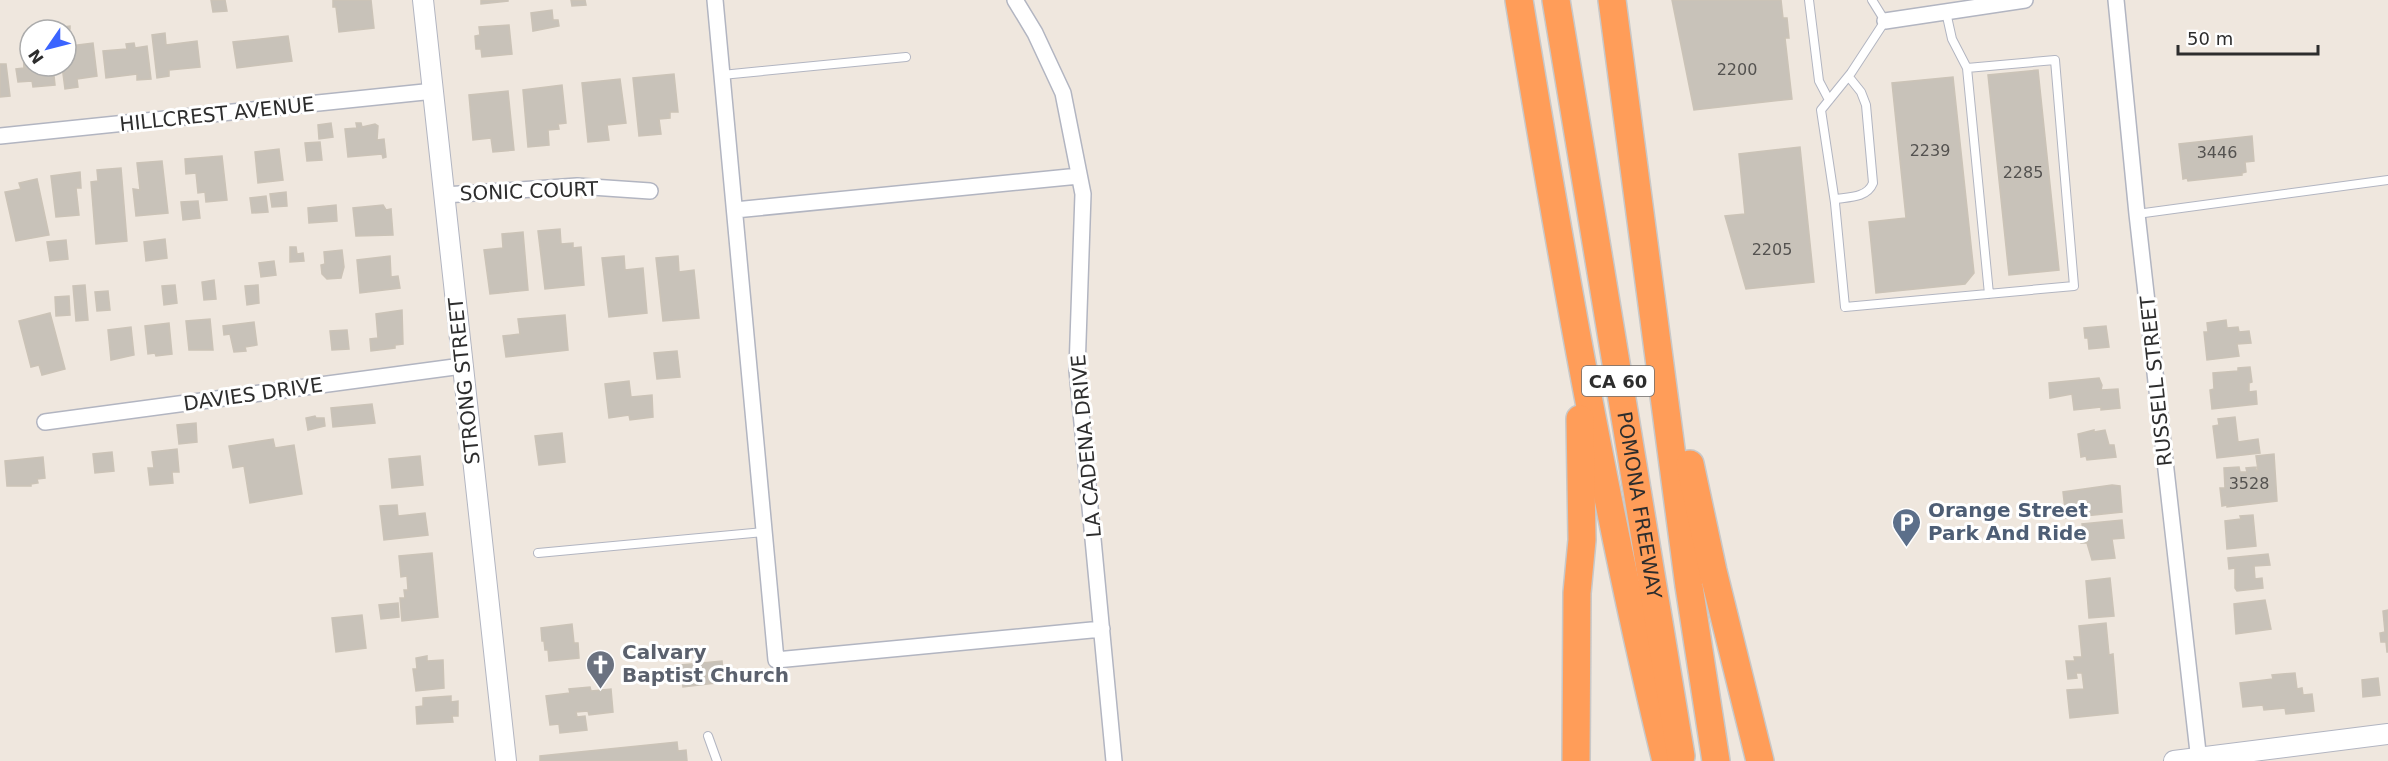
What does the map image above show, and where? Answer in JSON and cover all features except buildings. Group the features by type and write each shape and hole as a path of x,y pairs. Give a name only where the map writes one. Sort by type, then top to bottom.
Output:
{"highway":[{"path":"1519,0 1562,262 1633,628 1666,761"},
{"name":"POMONA FREEWAY","path":"1556,0 1682,761"},
{"name":"POMONA FREEWAY","path":"1612,0 1689,586 1716,761"},
{"path":"1627,0 1632,139"},
{"path":"1562,262 1580,409 1582,540 1577,593 1576,761"},
{"path":"1650,281 1713,571 1760,761"}],"street":[{"name":"STRONG STREET","path":"423,0 506,761"},
{"path":"715,0 776,660 1102,628"},
{"name":"LA CADENA DRIVE","path":"1014,0 1035,33 1063,93 1083,194 1077,370 1114,761"},
{"path":"1885,21 1955,7 2025,0"},
{"name":"RUSSELL STREET","path":"2116,0 2137,214 2198,760"},
{"name":"HILLCREST AVENUE","path":"0,136 434,91"},
{"path":"735,210 1079,176"},
{"name":"SONIC COURT","path":"445,195 577,186 650,191"},
{"name":"DAVIES DRIVE","path":"45,422 462,366"},
{"path":"2174,761 2198,760 2388,735"}],"lane":[{"path":"1809,0 1819,81 1829,100"},
{"path":"1872,0 1885,21 1848,77 1821,110 1834,199 1845,307 2074,286 2055,60 1967,68"},
{"path":"1955,7 1952,39 1967,68 1989,294"},
{"path":"722,75 906,57"},
{"path":"1834,199 1863,195 1870,190 1873,183 1866,105 1861,92 1848,77"},
{"path":"2137,214 2388,180"},
{"path":"538,554 764,532"},
{"path":"708,736 717,761"}],"place":[{"name":"Orange Street Park And Ride","path":"1907,548"},
{"name":"Calvary Baptist Church","path":"601,690"}]}
